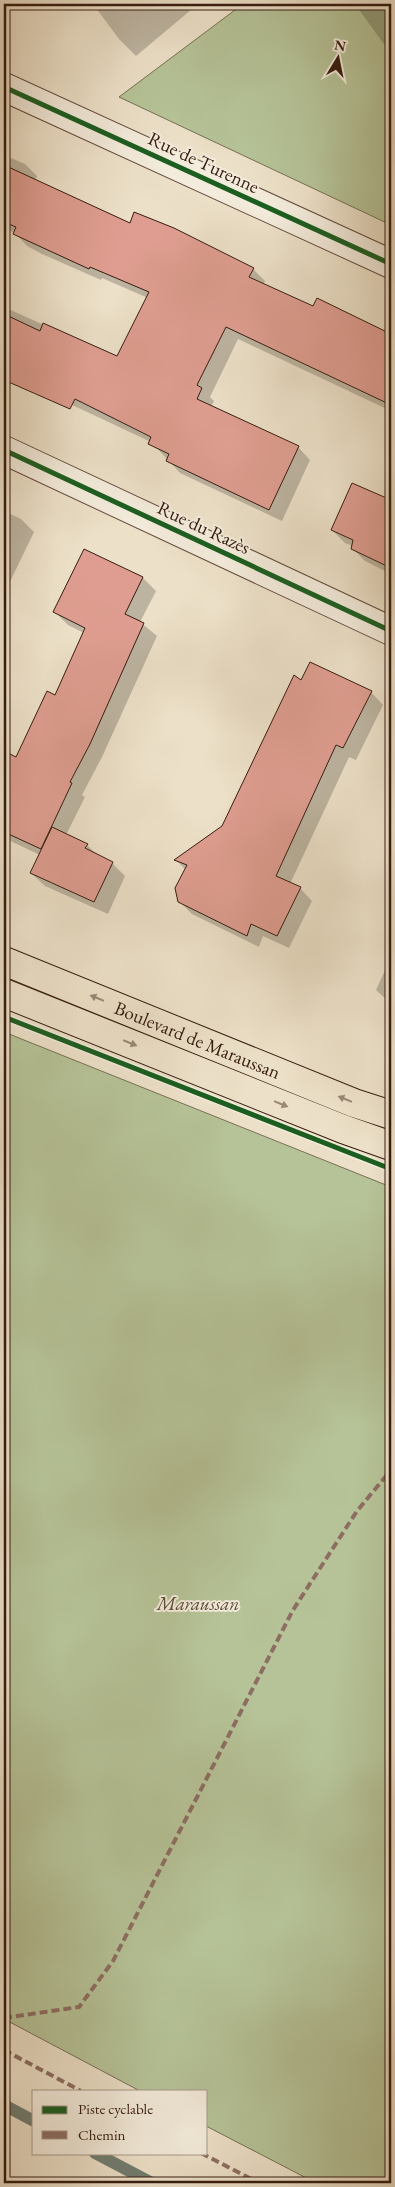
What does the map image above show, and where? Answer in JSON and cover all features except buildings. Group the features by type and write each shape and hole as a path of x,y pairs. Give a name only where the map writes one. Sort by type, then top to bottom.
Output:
{"main road":[{"name":"Boulevard de Maraussan","path":"4,961 354,1103 391,1115"},
{"name":"Boulevard de Maraussan","path":"4,993 343,1129 391,1146"}],"street":[{"name":"Rue de Turenne","path":"4,87 391,264"},
{"name":"Rue du Razès","path":"4,450 391,631"}],"green space":[{"path":"243,4 391,4 391,225 119,97"},
{"name":"Maraussan","path":"4,1032 391,1187 391,2183 316,2183 208,2127 208,2090 138,2090 4,2019"}],"waterway":[{"path":"4,2105 32,2120"},
{"path":"97,2154 152,2183"}],"marked path":[{"path":"4,2018 79,2007 113,1961 293,1610 357,1511 391,1470"},
{"path":"4,2050 79,2090"},
{"path":"203,2154 259,2183"}],"cycle path":[{"path":"4,87 391,264"},
{"path":"4,450 391,631"},
{"path":"4,1017 391,1169"}]}
